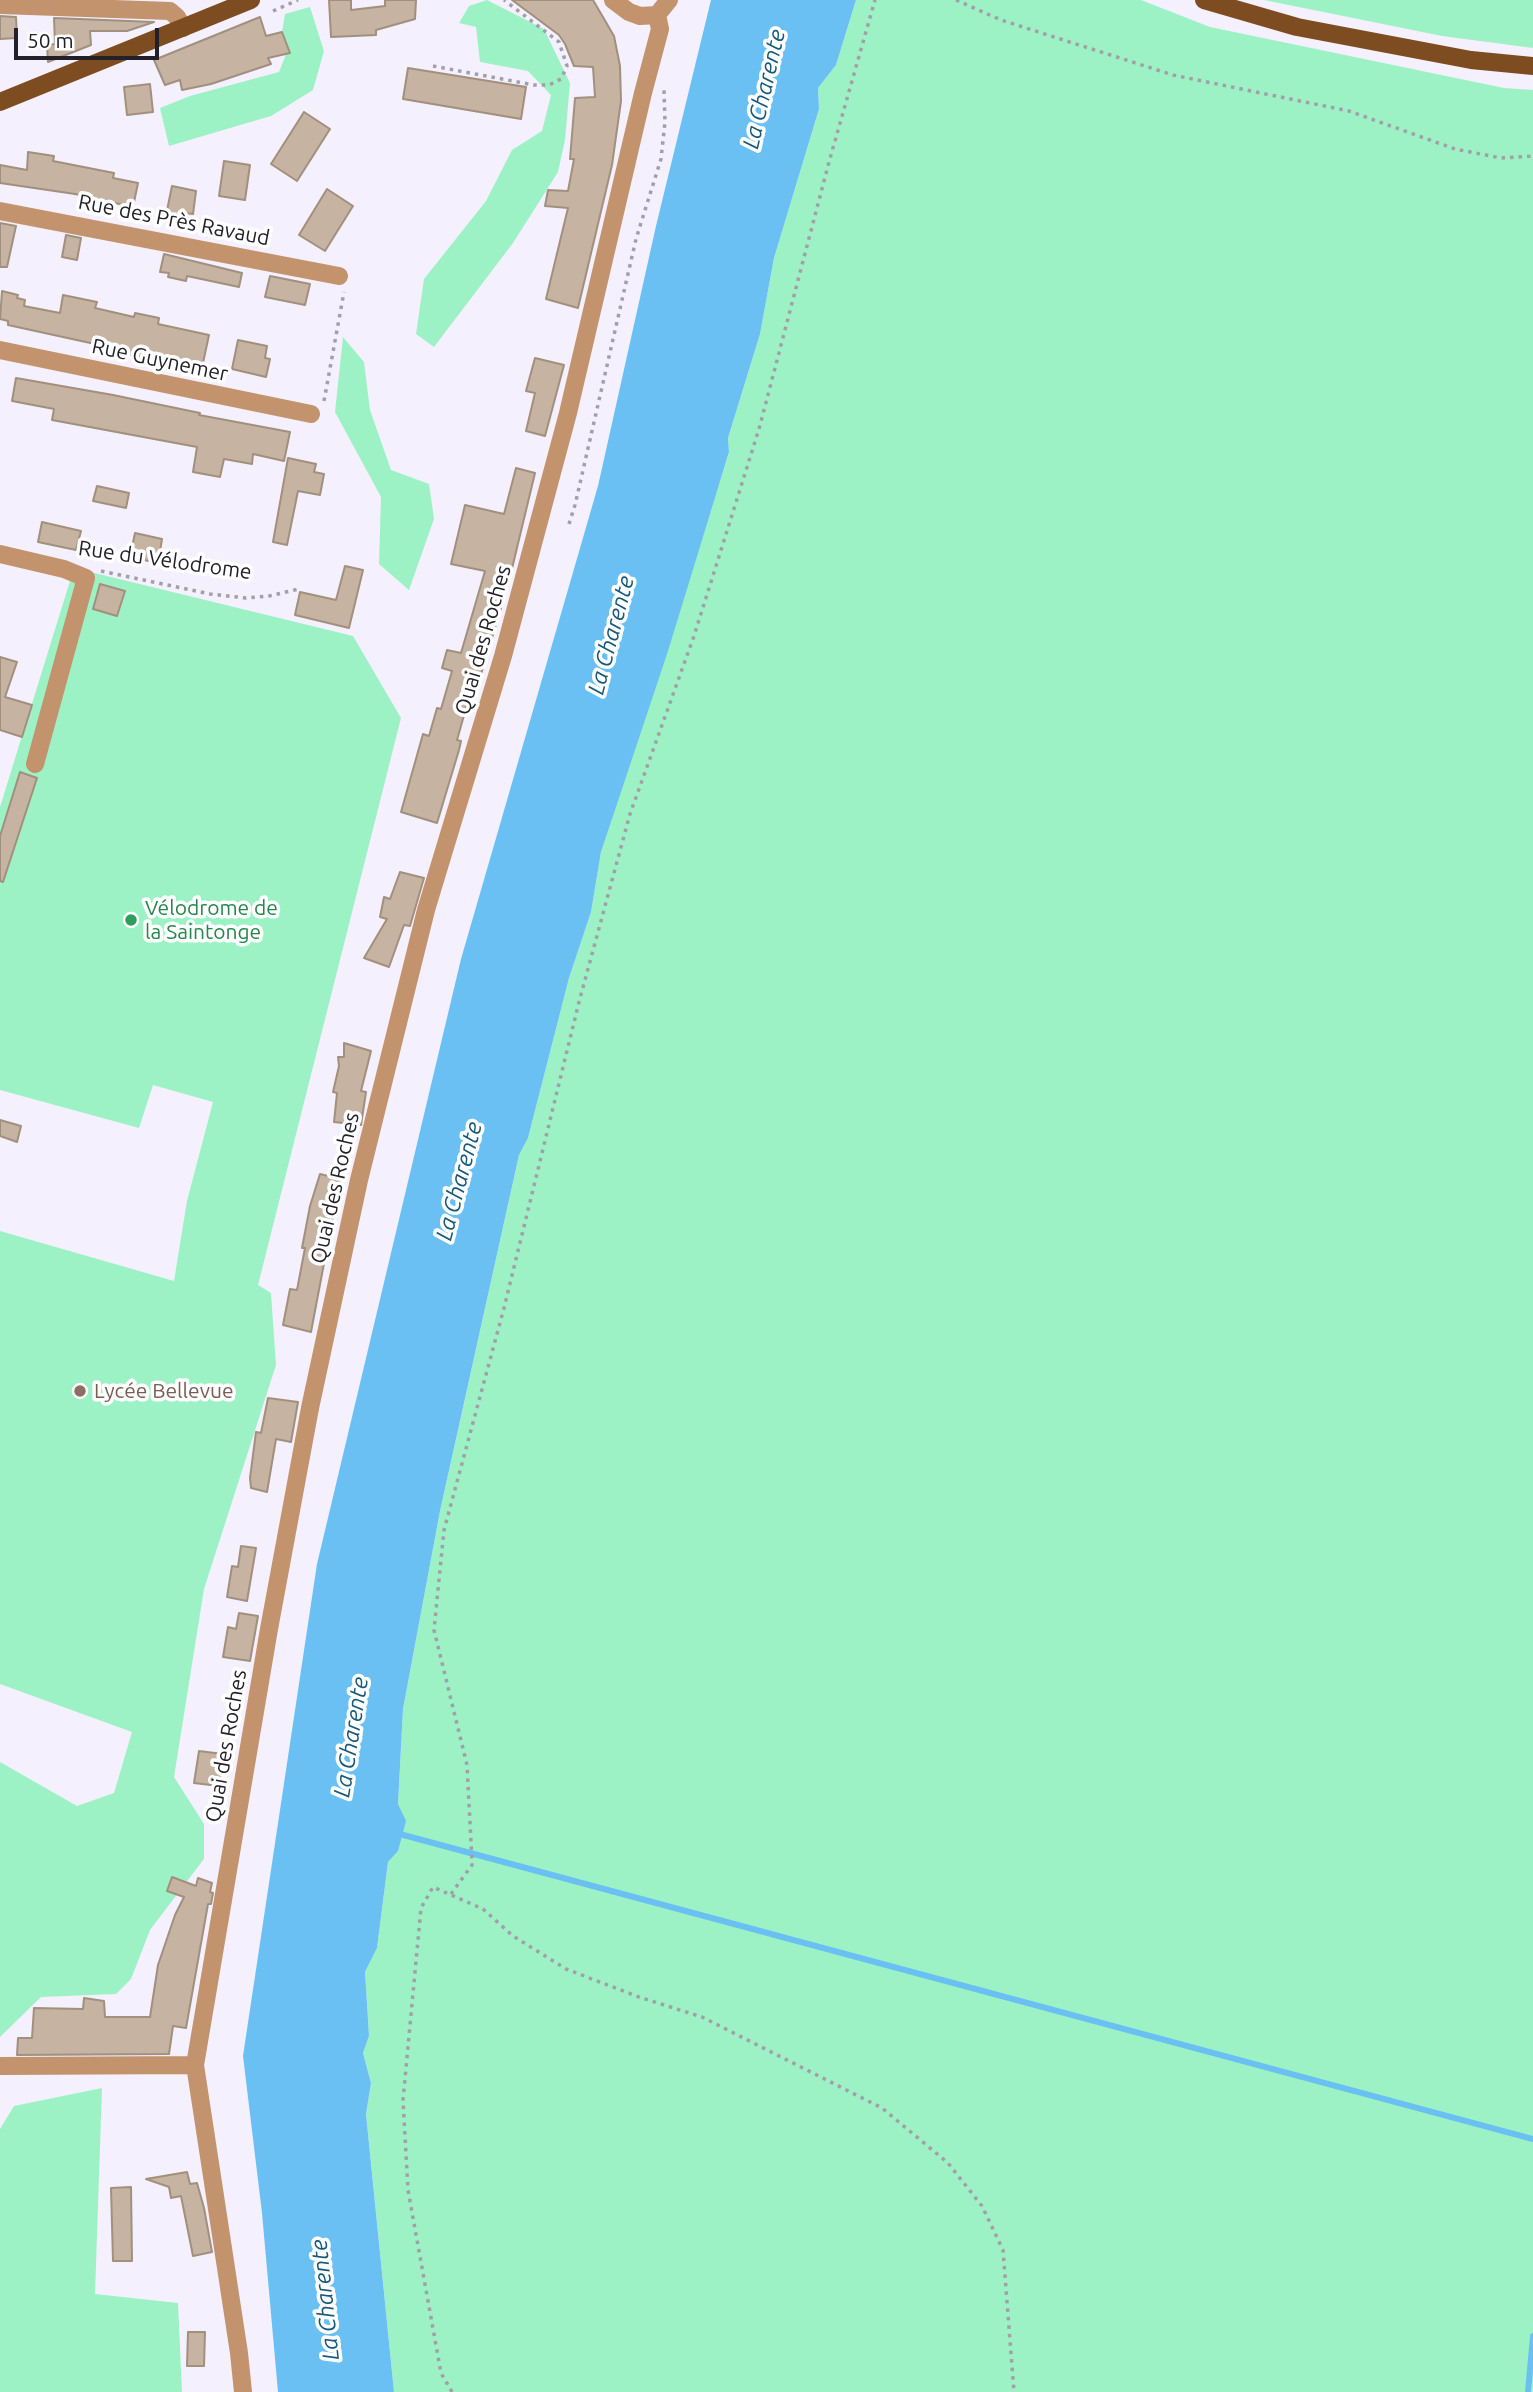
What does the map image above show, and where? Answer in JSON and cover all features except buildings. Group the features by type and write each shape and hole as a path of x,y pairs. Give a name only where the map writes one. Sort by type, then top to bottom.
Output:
{"main road":[{"path":"0,102 250,0"},
{"path":"1204,0 1297,27 1471,60 1533,66"}],"street":[{"path":"612,0 640,16 657,15 669,0"},
{"path":"0,5 170,11 175,13 183,28"},
{"name":"Quai des Roches","path":"243,2392 195,2065 298,1473 359,1180 426,910 503,656 568,414 660,29 657,15"},
{"name":"Rue des Près Ravaud","path":"0,211 339,276"},
{"name":"Rue Guynemer","path":"0,350 311,414"},
{"name":"Rue du Vélodrome","path":"0,554 64,569 86,578 35,764"},
{"path":"0,2066 195,2065"}],"path":[{"path":"272,11 298,0"},
{"path":"433,66 534,85 549,85 561,79 567,66 559,42 504,0"},
{"path":"451,1894 472,1865 472,1845 467,1765 434,1630 444,1530 504,1308 579,1002 627,827 694,636 759,429 829,162 875,0"},
{"path":"956,0 1000,20 1173,75 1349,111 1455,149 1500,158 1533,156"},
{"path":"569,524 636,239 662,159 664,85"},
{"path":"311,414 323,406 345,284 339,276"},
{"name":"Rue du Vélodrome","path":"64,569 78,567 210,594 246,598 299,589"},
{"path":"452,2392 441,2372 408,2190 403,2100 421,1908 433,1887 483,1909 513,1936 566,1969 639,1997 702,2017 882,2108 948,2163 982,2206 1003,2250 1014,2392"}],"green space":[{"path":"487,0 544,29 570,83 565,140 558,172 513,243 434,347 416,334 424,279 486,201 512,150 542,131 551,95 528,71 480,62 476,27 459,23 469,6"},
{"path":"856,0 1141,0 1210,27 1504,88 1533,90 1533,2392 394,2392 366,2113 371,2083 363,2053 369,2036 365,1972 377,1948 388,1862 398,1851 403,1709 440,1511 519,1155 528,1138 569,978 591,912 601,852 729,453 728,438 760,334 774,258 819,109 818,88 836,65"},
{"path":"1264,0 1533,0 1533,48 1442,36"},
{"path":"310,7 324,51 313,90 271,116 169,146 160,108 190,96 279,72 288,49 282,32 285,14"},
{"path":"343,337 364,362 370,410 391,470 429,484 434,519 409,590 379,564 381,497 335,412"},
{"path":"74,568 353,636 401,718 258,1285 271,1293 276,1365 204,1589 174,1777 204,1824 204,1859 150,1930 131,1979 116,1994 41,1997 0,2037 0,1762 77,1806 114,1793 132,1732 0,1684 0,1231 174,1281 187,1201 213,1102 153,1085 139,1128 0,1090 0,807"},
{"path":"102,2088 95,2294 178,2303 182,2392 0,2392 0,2129 14,2106"}],"water":[{"name":"La Charente","path":"711,0 856,0 836,65 818,88 819,109 774,258 760,334 728,438 729,452 668,651 601,852 591,912 569,978 528,1138 519,1155 440,1511 403,1709 398,1804 406,1821 398,1851 388,1862 377,1948 365,1972 369,2036 363,2053 371,2083 366,2114 394,2392 278,2392 262,2213 243,2056 317,1564 461,959 598,486 656,226"}],"waterway":[{"path":"396,1833 1533,2139"},
{"path":"1528,2392 1533,2336"}],"place":[{"name":"Vélodrome de la Saintonge","path":"131,920"},
{"name":"Lycée Bellevue","path":"80,1391"}]}
